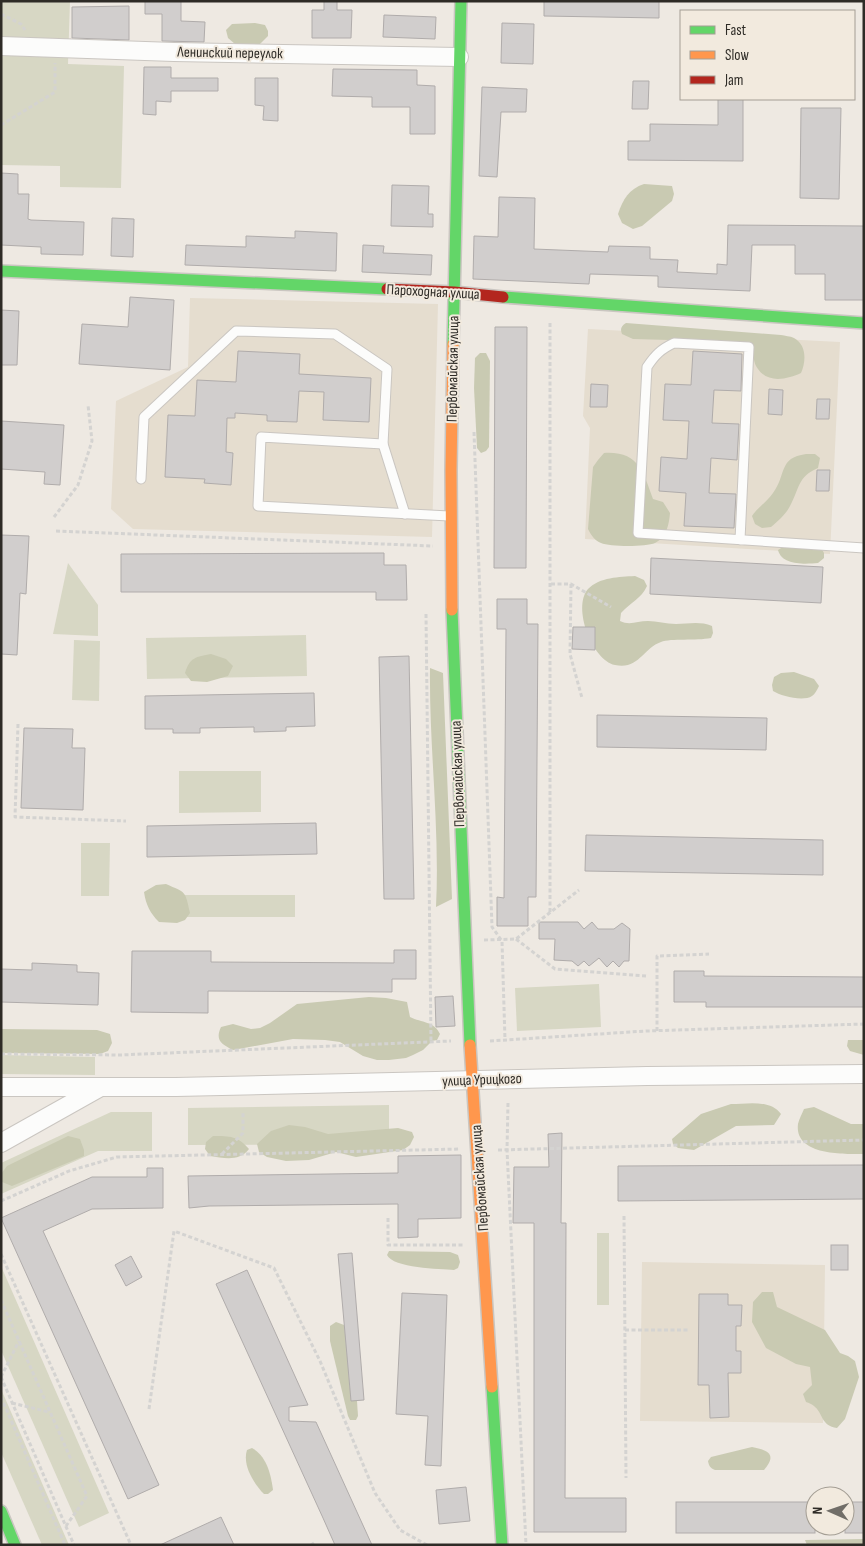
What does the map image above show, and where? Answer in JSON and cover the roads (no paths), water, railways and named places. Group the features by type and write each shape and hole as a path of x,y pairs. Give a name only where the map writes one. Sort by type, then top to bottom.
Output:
{"street":[{"name":"Первомайская улица","path":"461,1 454,292 451,516 452,613 464,940 502,1545"},
{"name":"Ленинский переулок","path":"1,46 174,52 459,56"},
{"name":"Пароходная улица","path":"1,271 454,292 550,301 864,323"},
{"name":"улица Урицкого","path":"1,1087 100,1088 647,1076 864,1074"},
{"name":"улица Урицкого","path":"1,1143 100,1088"},
{"path":"1,1511 16,1545"}],"lane":[{"path":"141,479 144,417 236,331 335,334 387,369 383,444 405,514"},
{"path":"740,540 749,347 674,343 654,355 647,367 638,533 740,540 864,548"},
{"path":"383,444 261,437 258,506 451,516"}]}
